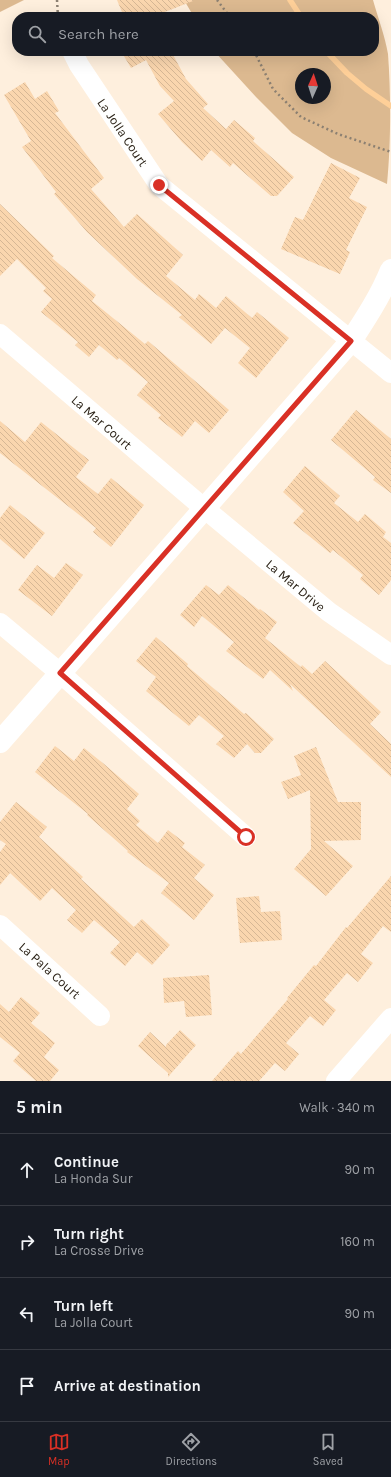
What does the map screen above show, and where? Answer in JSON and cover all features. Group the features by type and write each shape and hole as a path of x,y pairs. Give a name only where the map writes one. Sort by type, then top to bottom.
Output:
{"street":[{"name":"La Jolla Court","path":"74,56 159,185 391,373"},
{"path":"0,742 351,341 386,283 391,270"},
{"name":"La Mar Court","path":"0,334 205,509"},
{"name":"La Mar Drive","path":"205,509 329,612 391,655"},
{"path":"0,623 60,673 246,837"},
{"name":"La Pala Court","path":"0,925 100,1016"},
{"path":"336,1081 391,1018"}],"path":[{"path":"57,0 58,12"},
{"path":"217,0 226,12"},
{"path":"256,56 273,89 301,117 338,134 391,152"}],"shaded area":[{"path":"0,0 24,0 0,12"},
{"path":"184,0 373,0 377,12 191,12"},
{"path":"379,20 388,54 390,86 387,184 331,158 292,133 256,97 219,56 379,56"}],"building":[{"path":"117,0 193,0 165,12 122,12"},
{"path":"124,56 174,56 186,79 208,104 203,108 226,129 234,120 255,138 253,141 294,177 277,196 271,196 233,163 230,167 211,150 202,161 182,142 158,114 174,101 160,86 146,60 131,68"},
{"path":"25,82 35,99 47,91 59,111 55,113 104,178 91,189 124,227 137,214 183,255 166,276 195,300 199,294 216,308 226,296 252,318 257,312 289,338 256,378 238,363 250,348 225,328 211,344 179,317 182,315 137,279 87,232 54,194 56,192 22,147 31,141 4,95"},
{"path":"331,163 360,178 349,198 367,207 346,250 350,252 340,274 281,249 295,217 303,220"},
{"path":"0,204 54,256 52,258 96,295 92,301 145,344 148,341 229,410 209,433 195,421 182,437 158,418 161,415 137,395 148,382 119,358 117,360 99,345 89,357 75,345 78,342 41,312 52,299 43,291 46,288 17,259 0,276"},
{"path":"356,410 391,439 391,493 373,480 375,477 331,440"},
{"path":"0,421 25,442 41,422 89,460 76,477 98,494 111,478 144,505 111,547 93,532 96,528 0,453"},
{"path":"305,466 340,496 334,503 358,522 365,514 386,532 383,537 391,543 391,580 379,595 360,579 363,575 333,550 330,553 293,523 304,511 283,492"},
{"path":"10,505 45,533 24,559 0,539 0,518"},
{"path":"66,563 83,575 52,616 18,590 37,565 54,578"},
{"path":"206,585 219,595 228,585 259,610 260,609 277,622 265,638 312,674 325,661 381,712 370,724 391,744 391,777 290,684 293,691 270,670 263,679 226,651 234,642 202,616 194,627 180,615"},
{"path":"156,637 188,664 187,666 244,714 246,713 274,739 261,753 255,753 247,744 234,758 216,744 224,736 199,715 189,726 146,691 156,677 136,661"},
{"path":"55,746 74,761 84,748 139,794 127,809 140,821 136,825 158,843 168,830 185,843 182,847 205,865 194,878 214,895 194,920 161,893 169,883 127,852 128,851 87,815 88,814 35,772"},
{"path":"316,747 338,802 361,802 361,840 324,841 353,866 326,896 294,869 311,849 310,790 288,799 281,782 301,775 294,756"},
{"path":"16,802 47,827 39,837 83,877 81,879 134,927 142,919 170,945 152,965 137,952 125,966 110,953 120,942 94,920 82,933 67,920 76,910 52,888 40,901 10,873 0,885 0,852 6,844 0,840 0,822"},
{"path":"391,876 391,932 383,926 361,954 373,963 358,982 347,973 324,1000 336,1010 323,1026 310,1016 286,1043 299,1054 285,1071 275,1063 259,1081 212,1081 238,1051 241,1054 288,999 287,998 314,965 316,966 346,927 347,928"},
{"path":"259,896 261,912 280,911 282,940 240,943 236,898"},
{"path":"209,975 212,1015 186,1017 184,1001 164,1003 163,978"},
{"path":"21,997 40,1013 31,1023 55,1043 44,1057 59,1070 50,1081 36,1081 13,1061 20,1053 0,1037 0,1004 9,1012"},
{"path":"180,1030 196,1045 168,1077 168,1073 138,1046 150,1032 166,1047 166,1045"}],"waterway":[{"path":"290,0 298,12"},
{"path":"331,56 347,73 366,89 391,106"}],"route":[{"path":"159,185 351,341 60,673 246,837"}]}
